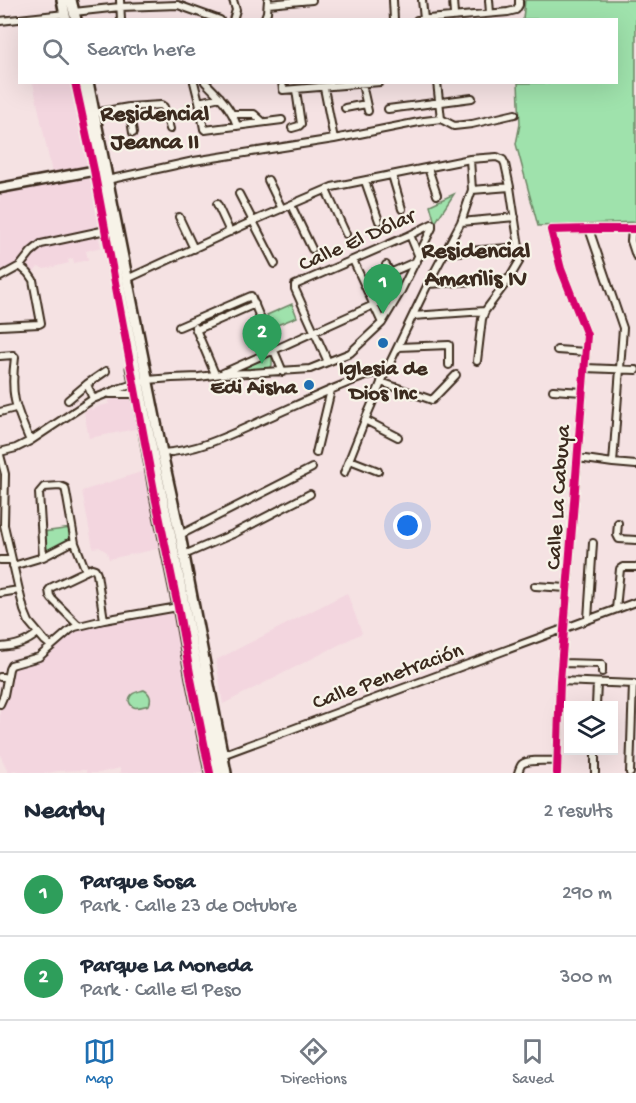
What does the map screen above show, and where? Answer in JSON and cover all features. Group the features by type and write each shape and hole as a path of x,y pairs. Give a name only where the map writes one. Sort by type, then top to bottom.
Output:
{"main road":[{"path":"62,0 67,16"},
{"path":"67,16 71,0"},
{"path":"78,84 99,169 217,773"},
{"path":"88,84 94,113 99,169 107,180 127,279 141,382"},
{"path":"143,394 162,453 180,535 226,773"}],"street":[{"path":"58,0 67,16"},
{"path":"233,0 236,10 234,18"},
{"path":"264,18 268,2 312,0"},
{"path":"393,0 394,18"},
{"path":"422,0 424,18"},
{"path":"453,0 454,15"},
{"path":"489,0 490,13"},
{"path":"432,18 454,15 470,17 508,12 516,10 519,0"},
{"path":"40,18 67,16 120,4 158,3 178,5 214,18"},
{"path":"508,12 508,18"},
{"path":"0,21 18,20"},
{"path":"194,84 206,130 282,120"},
{"path":"207,84 233,114 237,126"},
{"path":"282,84 283,90 362,84 368,111"},
{"path":"437,84 441,119"},
{"path":"324,88 334,139"},
{"path":"292,128 301,124 296,90"},
{"path":"199,102 220,97"},
{"path":"388,109 472,98"},
{"path":"345,108 366,104"},
{"path":"94,113 129,107 163,105 170,129"},
{"path":"129,107 133,133"},
{"path":"233,114 250,113 263,122"},
{"path":"107,180 194,161 334,139 424,121 441,119 454,126 515,114"},
{"path":"127,279 326,190 470,159 501,158 505,164 510,187 519,262 482,319 477,361"},
{"path":"344,473 387,369 461,222 472,190 470,159"},
{"path":"428,168 437,195"},
{"path":"0,188 99,169 106,230 141,382 154,490 210,773"},
{"path":"392,175 402,209"},
{"path":"268,180 282,210"},
{"path":"365,180 379,221"},
{"path":"472,190 510,187"},
{"path":"326,190 346,234"},
{"path":"239,194 274,264"},
{"path":"217,204 230,232"},
{"path":"291,205 312,249"},
{"path":"179,217 194,249"},
{"path":"461,222 515,217"},
{"name":"Calle El Dólar","path":"314,331 295,285 432,224 418,259"},
{"path":"613,463 623,327 589,229 634,229 632,241 636,256"},
{"name":"Calle La Cabuya","path":"557,773 561,663 587,335 561,269 551,230 589,229"},
{"path":"0,277 20,266 41,244 106,230"},
{"path":"51,646 29,621 24,610 2,526 5,474 0,454 30,441 93,399 141,382 184,376 199,377 310,369 355,350 382,323 418,259 410,235"},
{"path":"444,253 519,247"},
{"path":"390,273 418,259"},
{"path":"353,260 382,323"},
{"path":"386,265 400,293"},
{"path":"0,326 41,323 33,280 20,266"},
{"path":"428,284 509,279"},
{"path":"218,374 276,353 314,331 400,293"},
{"path":"179,327 251,296 283,372"},
{"path":"196,330 255,304"},
{"path":"413,316 485,312"},
{"path":"192,321 218,374"},
{"path":"314,331 328,362"},
{"path":"398,347 449,345 449,365"},
{"path":"557,350 586,352"},
{"path":"273,372 276,353"},
{"path":"0,356 15,357 12,391 15,408 30,441"},
{"path":"585,368 636,370"},
{"path":"162,453 208,444 331,390 387,369"},
{"path":"68,400 106,371"},
{"path":"381,382 432,400 456,375"},
{"path":"87,384 93,399"},
{"path":"316,453 331,390"},
{"path":"554,390 582,392"},
{"path":"106,394 143,394"},
{"path":"0,412 15,408"},
{"path":"364,420 398,437"},
{"path":"578,458 636,465"},
{"path":"350,460 378,471"},
{"path":"180,535 312,468"},
{"path":"43,556 40,491 44,488 60,486 66,492 75,543 86,571"},
{"path":"184,555 232,534 310,494"},
{"path":"618,523 619,539 636,540"},
{"path":"0,561 12,563 43,556 70,543 75,543"},
{"path":"588,619 593,543"},
{"path":"616,609 620,569 636,567"},
{"path":"79,626 52,599 49,590 92,568 97,574 104,620"},
{"path":"535,586 567,588"},
{"path":"0,593 19,590"},
{"name":"Calle Penetración","path":"222,755 636,602"},
{"path":"0,704 11,665 39,657 70,630 104,620 178,608"},
{"path":"0,645 22,644 38,633"},
{"path":"561,663 601,663 602,672"},
{"path":"560,681 634,684 630,773"},
{"path":"596,701 597,683"},
{"path":"595,755 595,773"},
{"path":"518,773 524,762 557,761"}],"shaded area":[{"path":"33,84 79,84 92,163 90,166 52,173"},
{"path":"95,177 105,226 48,240 20,263 0,275 0,193"},
{"path":"98,235 101,247 86,251 88,260 74,263 73,258 68,260 69,263 45,269 38,267 33,273 27,266 31,256 41,249"},
{"path":"133,396 137,398 141,428 89,438 84,412 109,404 108,400"},
{"path":"147,470 162,548 109,559 107,552 99,547 93,548 82,491"},
{"path":"347,593 362,633 223,704 216,660"},
{"path":"175,610 184,666 208,773 120,773 120,768 99,773 86,773 86,770 25,773 15,770 9,773 0,755 0,708 13,668 34,662 70,632"}],"green space":[{"path":"525,0 636,0 636,222 538,226 516,144 520,124 518,84 618,84 618,18 523,18"},
{"path":"454,194 435,223 430,205"},
{"path":"292,304 297,317 272,327 267,315"},
{"path":"270,355 272,365 270,369 232,372"},
{"path":"71,528 73,538 45,553 43,532"},
{"path":"144,690 150,696 149,705 137,708 132,706 129,701 131,696"}],"cycle path":[{"path":"75,84 210,773"},
{"path":"557,773 560,681 587,335 561,269 551,230 636,229"}],"place":[{"name":"Parque Sosa","path":"383,314"},
{"name":"Iglesia de Dios Inc","path":"383,343"},
{"name":"Parque La Moneda","path":"262,364"},
{"name":"Edi Aisha","path":"309,385"}],"district":[{"name":"Residencial Jeanca II","path":"155,126"},
{"name":"Residencial Amarilis IV","path":"476,263"}]}
